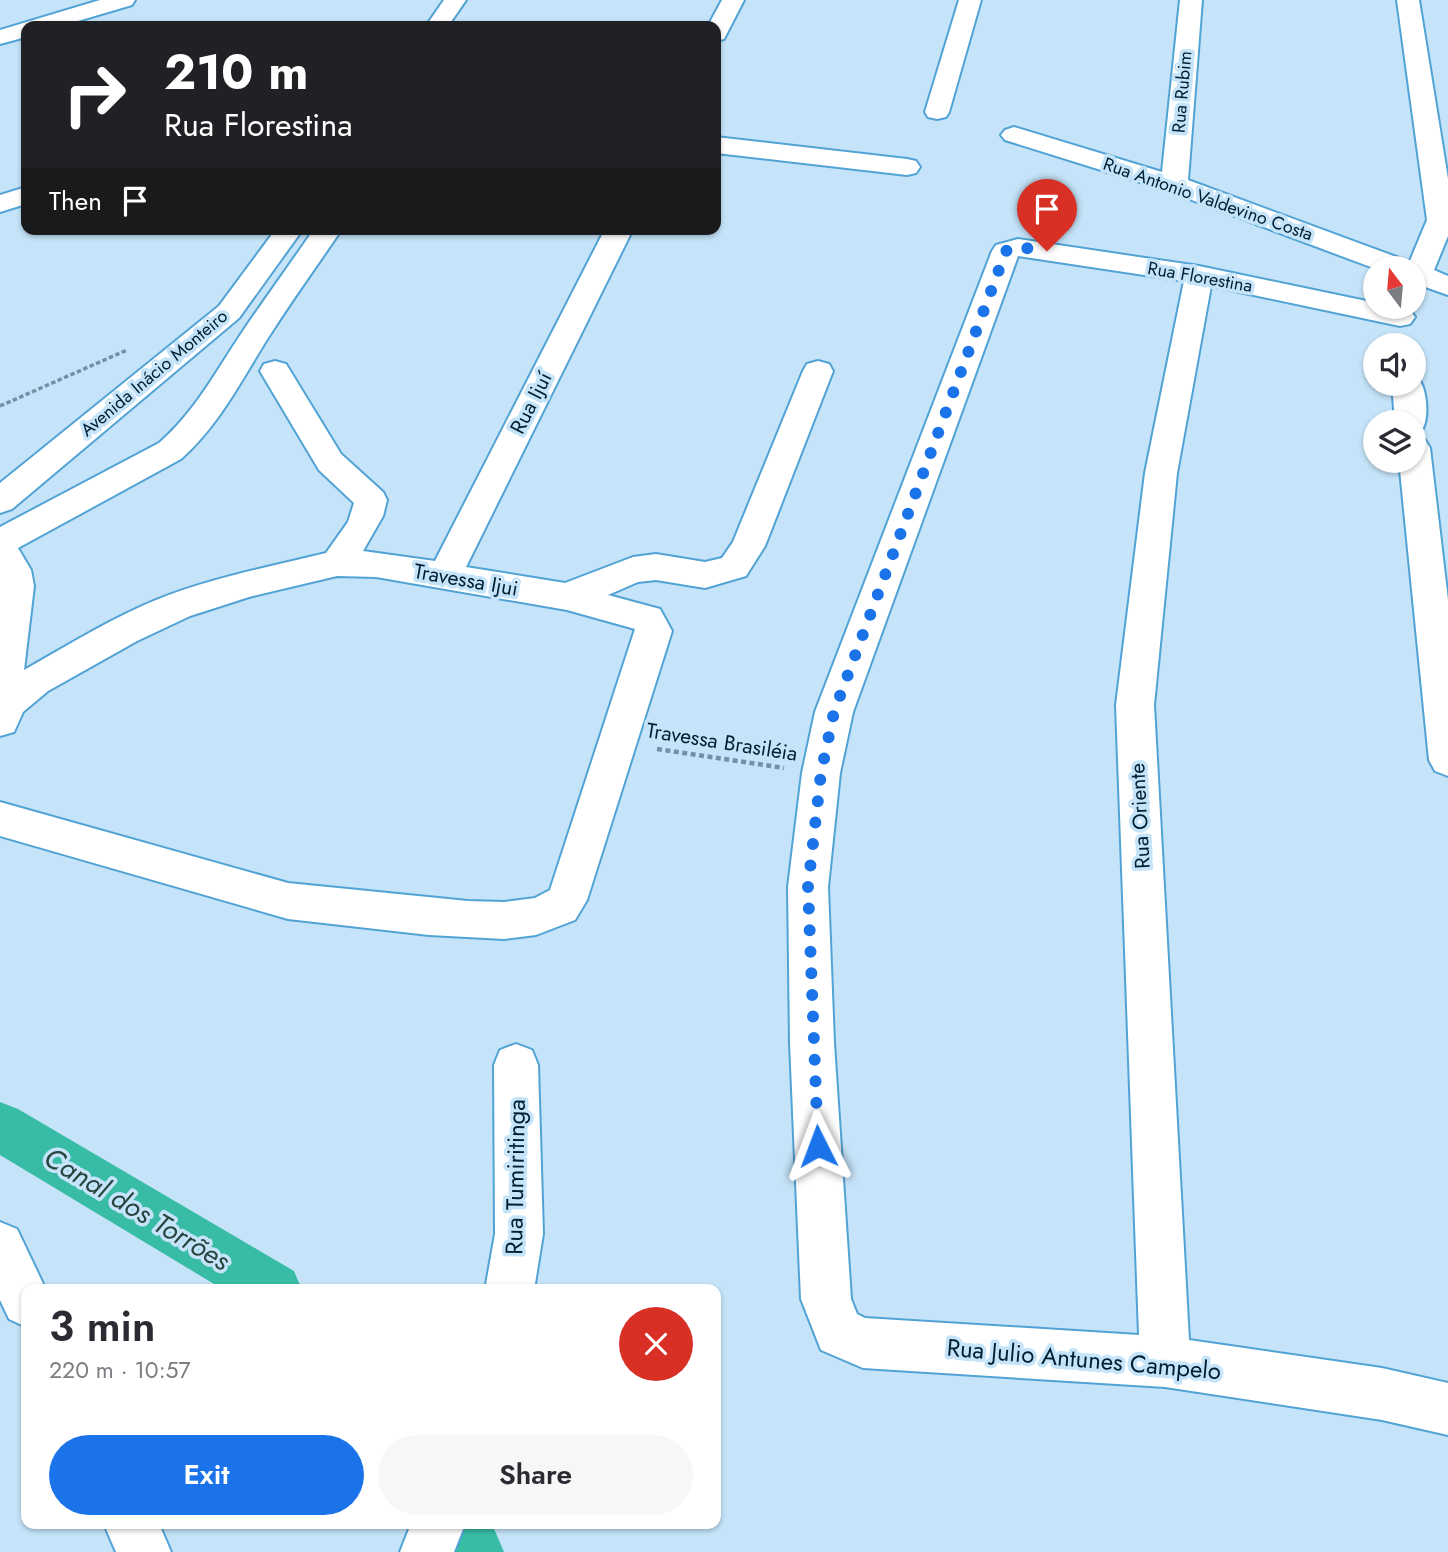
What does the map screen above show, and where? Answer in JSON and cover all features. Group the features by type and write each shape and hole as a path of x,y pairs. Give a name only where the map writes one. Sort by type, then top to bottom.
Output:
{"street":[{"path":"440,21 455,0"},
{"path":"721,24 733,0"},
{"path":"937,112 970,0"},
{"name":"Rua Rubim","path":"1174,184 1191,0"},
{"path":"1408,0 1445,221 1424,256"},
{"path":"53,21 116,1"},
{"path":"0,37 21,31"},
{"name":"Rua Antonio Valdevino Costa","path":"1014,135 1174,184 1363,256"},
{"path":"721,146 907,167"},
{"path":"0,204 21,197"},
{"name":"Avenida Inácio Monteiro","path":"0,501 229,312 286,235"},
{"name":"Avenida Inácio Monteiro","path":"0,542 170,451 187,438 324,235"},
{"name":"Rua Ijuí","path":"444,577 616,235"},
{"name":"Rua Florestina","path":"1003,257 1006,251 1018,247 1199,275 1402,323"},
{"name":"Rua Julio Antunes Campelo","path":"1003,257 834,712 821,773 808,887 812,1044 826,1299 839,1332 863,1343 1165,1362 1382,1394 1448,1409"},
{"name":"Rua Oriente","path":"1165,1362 1135,705 1161,473 1199,275"},
{"name":"Rua Antonio Valdevino Costa","path":"1426,279 1448,286"},
{"path":"275,371 330,462 371,500 360,527 337,563"},
{"path":"567,597 632,570 656,567 705,575 734,567 748,546 818,371"},
{"path":"1417,473 1448,760"},
{"name":"Travessa Ijui","path":"0,548 14,570 17,586 4,680 4,713"},
{"name":"Travessa Ijui","path":"4,713 46,674 124,631 178,606 249,584 337,563 376,564 567,597 644,618 652,624 654,631 619,740"},
{"path":"0,819 288,901 327,902 402,913 509,921 539,915 560,908 565,903 619,740"},
{"name":"Rua Tumiritinga","path":"510,1284 519,1234 516,1065"},
{"path":"0,1246 21,1291"},
{"path":"133,1529 144,1552"}],"path":[{"path":"0,406 38,392 133,348"},
{"name":"Travessa Brasiléia","path":"619,740 644,747 821,773"}],"waterway":[{"name":"Canal dos Torrões","path":"0,1127 265,1284"},
{"name":"Canal dos Torrões","path":"464,1529 474,1552"}],"route":[{"path":"818,1146 808,887 821,773 834,712 1006,251 1018,247 1047,251"}]}
